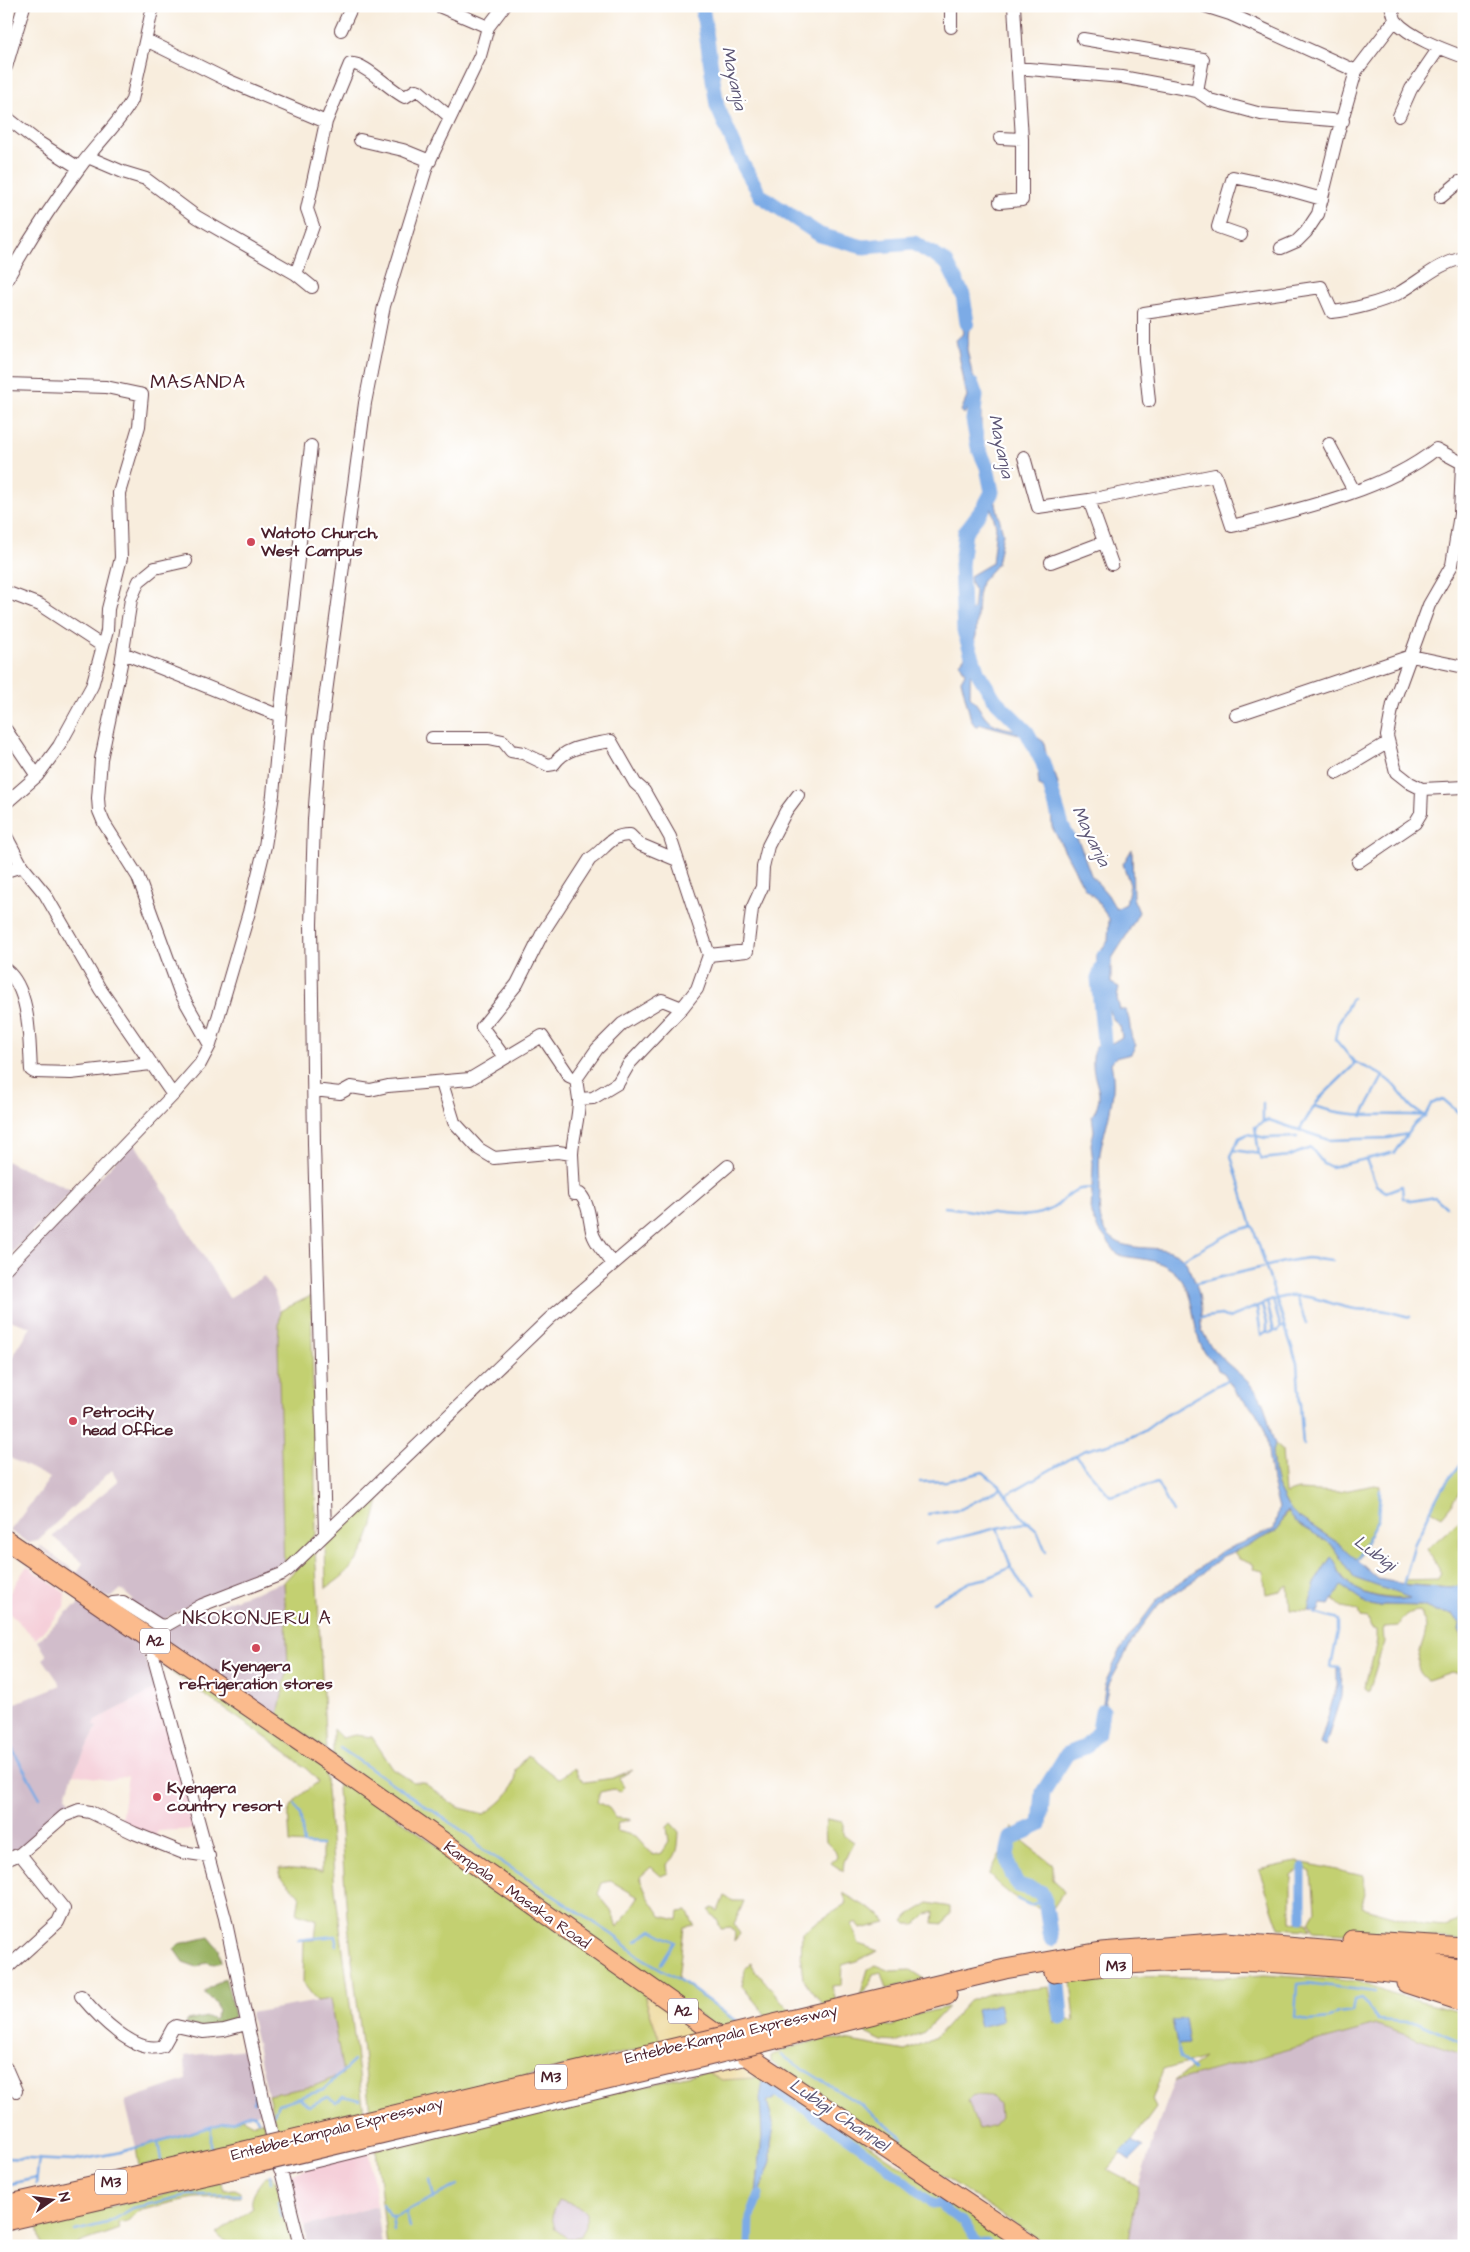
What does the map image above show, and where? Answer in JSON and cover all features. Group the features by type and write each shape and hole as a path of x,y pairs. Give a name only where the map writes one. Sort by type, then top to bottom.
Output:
{"highway":[{"name":"Kampala - Masaka Road","path":"6,1540 321,1756 751,2058 1032,2246"},
{"path":"1226,1942 1332,1940 1464,1947"},
{"name":"Entebbe–Kampala Expressway","path":"6,2222 217,2165 888,2003 1005,1969 1101,1952 1226,1942 1371,1954 1464,1969"},
{"name":"Entebbe–Kampala Expressway","path":"888,2003 1077,1969 1227,1961 1351,1968 1464,1982"},
{"path":"1351,1968 1422,1987 1464,2002"},
{"name":"Entebbe–Kampala Expressway","path":"6,2205 217,2165"}],"street":[{"path":"6,67 24,6"},
{"path":"6,280 24,248 79,168 124,113 132,100 153,6"},
{"path":"341,30 352,6"},
{"path":"439,6 488,28"},
{"path":"324,1533 311,924 314,820 320,737 370,370 397,256 430,161 480,56 488,28 504,6"},
{"path":"951,6 951,28"},
{"path":"1000,202 1022,200 1022,139 1014,6"},
{"path":"1205,6 1230,14 1356,71"},
{"path":"1391,6 1395,20 1405,28 1440,48 1464,57"},
{"path":"1281,248 1297,241 1306,232 1318,214 1356,71 1395,20"},
{"path":"1083,39 1203,59 1197,91"},
{"path":"146,40 227,80 326,122"},
{"path":"1399,116 1411,89 1440,48"},
{"path":"296,274 313,226 307,209 326,122 350,64 355,63 406,97 416,90 419,91 450,117"},
{"path":"1017,68 1122,77 1197,91 1210,100 1237,109 1261,114 1343,122"},
{"path":"6,117 38,142 79,168"},
{"path":"1000,138 1022,139"},
{"path":"360,140 403,150 430,161"},
{"path":"88,157 123,172 146,179 197,217 296,274 312,287"},
{"path":"1241,236 1218,227 1233,177 1276,186 1322,199"},
{"path":"1441,197 1459,182 1464,182"},
{"path":"1149,401 1144,350 1144,313 1321,287 1332,312 1347,310 1398,293 1447,262 1464,258"},
{"path":"6,384 106,386 142,395 139,426 119,493 121,558 108,609 107,631 92,686 60,746 37,776 6,803"},
{"path":"1329,444 1354,491"},
{"path":"6,1268 173,1095 200,1064 210,1045 250,912 265,846 273,795 280,716 311,446"},
{"path":"1024,457 1038,507 1089,500 1215,475 1232,526 1297,510 1354,491 1416,465 1436,449 1463,464 1460,514 1452,566 1429,605 1387,726 1387,744 1396,772 1422,789 1464,787"},
{"path":"1089,500 1112,564"},
{"path":"1051,562 1104,542"},
{"path":"186,561 155,568 139,581 131,599 123,653 101,759 99,811 115,842 138,877 180,992 210,1045"},
{"path":"6,592 40,605 102,645"},
{"path":"123,653 280,716"},
{"path":"1236,715 1411,656 1464,667"},
{"path":"6,730 37,776"},
{"path":"432,738 489,738 503,742 511,751 523,753 548,765 554,764 558,758 570,750 611,741 635,783 644,791 670,837 709,955 697,989 682,1008 629,1064 618,1083 593,1098 579,1100"},
{"path":"1337,773 1387,744"},
{"path":"1358,862 1415,823 1421,813 1422,789"},
{"path":"709,955 747,951 752,909 762,887 762,867 768,846 786,811 798,795"},
{"path":"504,1057 482,1028 517,984 543,932 590,859 599,854 607,842 622,835 630,836 639,844 677,860"},
{"path":"6,836 22,866 45,894 100,989 173,1095"},
{"path":"6,871 22,866"},
{"path":"6,970 11,975 25,1004 28,1020 31,1070 34,1072 71,1073 151,1064"},
{"path":"613,1264 592,1232 588,1208 583,1197 580,1194 574,1194 573,1139 579,1120 576,1079 597,1049 622,1024 662,1000 682,1008"},
{"path":"314,1090 340,1092 351,1088 370,1090 388,1086 442,1083 470,1079 542,1036 569,1076 576,1079"},
{"path":"442,1083 454,1122 479,1149 494,1158 558,1152 572,1154"},
{"path":"104,1609 113,1603 123,1602 159,1626 165,1626 202,1605 282,1574 550,1318 728,1166"},
{"path":"148,1637 232,1944 246,2024 300,2246"},
{"path":"6,1860 20,1854 64,1816 79,1810 90,1812 134,1833 181,1852 209,1856"},
{"path":"6,1969 58,1922 64,1909 20,1854"},
{"path":"81,1996 130,2042 156,2048 163,2046 176,2026 203,2032 224,2030 246,2024"},
{"path":"280,2170 646,2081 751,2058"},
{"path":"6,2068 16,2091"}],"shaded area":[{"path":"134,1142 229,1298 264,1276 274,1292 280,1311 278,1341 284,1569 193,1603 149,1628 117,1606 133,1600 121,1589 111,1598 104,1596 39,1547 41,1546 77,1573 83,1563 52,1536 118,1481 112,1470 38,1540 29,1543 10,1531 50,1478 6,1456 6,1367 31,1327 6,1319 6,1275"},
{"path":"6,1161 72,1190 6,1259"},
{"path":"27,1566 65,1593 64,1607 36,1639 6,1610 6,1598"},
{"path":"284,1582 288,1666 278,1715 158,1635 193,1614"},
{"path":"80,1604 110,1624 125,1628 136,1640 158,1688 96,1720 94,1725 97,1727 73,1774 66,1795 72,1805 53,1813 28,1843 6,1856 6,1707 61,1685 43,1659 47,1656 38,1641 67,1612"},
{"path":"158,1688 197,1829 158,1831 154,1839 121,1821 128,1776 108,1780 73,1774 97,1727 93,1725 96,1720"},
{"path":"330,1999 343,2074 314,2086 268,2095 250,2013"},
{"path":"1377,2025 1464,2055 1464,2246 1128,2246 1138,2186 1174,2081"},
{"path":"245,2049 263,2112 136,2147 125,2101 186,2080 185,2056"},
{"path":"974,2095 991,2096 999,2104 1000,2118 994,2125 978,2129 968,2101"},
{"path":"369,2152 377,2206 304,2227 289,2174"},
{"path":"559,2200 581,2207 586,2213 586,2225 581,2236 568,2239 555,2229 552,2215"},
{"path":"377,2206 382,2246 307,2246 304,2227"}],"green space":[{"path":"311,1296 316,1534 284,1569 278,1341 280,1311"},
{"path":"1275,1444 1282,1450 1285,1494 1298,1490 1338,1492 1375,1485 1380,1486 1378,1519 1357,1561 1338,1543 1297,1516 1288,1507 1277,1486 1274,1473 1272,1451"},
{"path":"1464,1460 1460,1491 1442,1516 1431,1510 1442,1490"},
{"path":"381,1491 370,1534 359,1558 339,1579 326,1588 325,1539"},
{"path":"1287,1511 1331,1544 1354,1578 1413,1598 1385,1598 1357,1589 1343,1577 1331,1557 1315,1582 1308,1611 1290,1610 1288,1585 1280,1591 1266,1594 1263,1571 1253,1569 1254,1565 1239,1559 1234,1552 1277,1530"},
{"path":"1459,1521 1464,1525 1460,1538 1460,1549 1464,1555 1464,1584 1451,1588 1403,1584 1404,1580 1438,1579 1441,1573 1427,1549"},
{"path":"315,1548 326,1750 278,1715 288,1666 284,1582"},
{"path":"1341,1585 1367,1604 1379,1607 1383,1605 1423,1606 1436,1612 1453,1614 1460,1624 1459,1631 1463,1645 1460,1674 1451,1672 1428,1680 1421,1674 1418,1660 1425,1636 1425,1622 1419,1611 1412,1612 1407,1615 1399,1626 1383,1627 1384,1642 1369,1691 1365,1688 1375,1652 1377,1630 1371,1628 1368,1619 1360,1618 1358,1610 1342,1607 1333,1599"},
{"path":"177,1664 325,1766 335,1888 364,2113 278,2134 268,2095 314,2086 343,2074 330,1999 317,2001 303,1983 304,1940 315,1940 317,1920 297,1913 300,1895 281,1877 279,1868 322,1871 322,1845 290,1843 289,1824 289,1814 293,1804 318,1782 311,1773 275,1744 172,1673"},
{"path":"333,1729 342,1738 355,1735 372,1737 393,1769 413,1782 423,1782 457,1807 484,1814 496,1806 511,1790 516,1777 516,1770 528,1755 558,1779 574,1768 578,1776 585,1782 613,1778 632,1770 619,1778 625,1787 620,1792 614,1789 600,1792 597,1802 609,1808 616,1818 631,1819 618,1823 616,1831 636,1836 653,1855 662,1853 669,1842 667,1827 671,1823 679,1832 676,1854 667,1864 668,1873 661,1876 651,1867 640,1877 647,1895 661,1916 678,1920 679,1912 687,1911 694,1925 684,1927 678,1979 741,2025 720,2030 333,1757","holes":["611,1881 638,1897 618,1927 611,1910 598,1894 602,1883"]},
{"path":"337,1775 646,1993 645,1998 661,2044 370,2112 347,1916"},
{"path":"827,1819 843,1822 843,1835 853,1842 844,1862 843,1871 831,1863 837,1856 835,1851 826,1842 825,1828"},
{"path":"1012,1826 1026,1844 1053,1865 1053,1878 1064,1892 1051,1911 1017,1899 989,1875 1012,1831"},
{"path":"1296,1862 1363,1876 1365,1893 1361,1907 1422,1924 1445,1926 1464,1919 1464,1940 1313,1931 1309,1923 1315,1910 1312,1871 1302,1867 1291,1876 1291,1922 1307,1923 1310,1930 1279,1928 1259,1870"},
{"path":"843,1893 880,1915 886,1923 861,1929 857,1922 852,1924 859,1944 878,1951 842,1965 841,1985 832,1986 836,2002 823,2005 803,1979 801,1962 802,1932 847,1903"},
{"path":"724,1896 733,1901 744,1901 734,1924 740,1934 734,1941 735,1933 731,1928 721,1929 717,1920 708,1910 713,1908 718,1911"},
{"path":"929,1903 950,1907 950,1914 944,1924 933,1923 934,1912 926,1914 916,1924 907,1924 904,1921 909,1915"},
{"path":"209,1937 219,1949 221,1962 214,1964 206,1962 197,1967 183,1962 174,1949 179,1944"},
{"path":"751,1963 791,2012 768,2018 742,1986 744,1970"},
{"path":"876,1965 891,1971 910,1970 924,1979 886,1989 881,1972 873,1974 870,1984 860,1996 868,1969"},
{"path":"1264,1975 1357,1981 1391,1994 1464,2013 1464,2055 1377,2025 1174,2081 1204,2058 1163,2070 1152,2100 1156,2108 1132,2141 1107,2170 1138,2186 1128,2246 1049,2246 771,2062 771,2057 786,2049 819,2040 839,2039 905,2051 936,2037 969,2001 987,1994 1049,1987 1055,2024 1061,2017 1075,2021 1071,1980 1119,1977","holes":["974,2095 991,2096 999,2104 1000,2118 994,2125 978,2129 968,2101"]},
{"path":"225,1978 234,2017 221,2025 205,2029 186,2024 187,2021 207,2017 214,2020 218,2011 216,2002 205,1995 205,1991"},
{"path":"948,2007 924,2032 898,2042 882,2041 863,2032 833,2032 876,2020 885,2026 894,2026 894,2020"},
{"path":"708,2071 754,2078 762,2072 1018,2246 387,2246 376,2149","holes":["776,2088 777,2096 767,2103 774,2126 771,2161 755,2202 762,2137 761,2098","559,2200 580,2207 586,2213 586,2225 581,2236 568,2239 555,2229 552,2215"]},
{"path":"243,2118 254,2124 263,2121 266,2137 139,2167 136,2147"},
{"path":"266,2176 273,2176 276,2182 297,2246 254,2247 242,2246 223,2240 217,2234 253,2208 253,2195"},
{"path":"220,2182 225,2190 234,2189 240,2192 240,2197 195,2198 174,2202 138,2211 128,2221 118,2223 119,2229 71,2246 42,2246 37,2223"}],"sand":[{"path":"646,1993 702,2034 661,2044 645,1998"},
{"path":"746,2063 762,2072 754,2078 722,2080 708,2072"}],"water":[{"path":"965,305 969,328 967,349 972,373 981,395 981,437 1003,534 997,564 981,582 978,596 976,636 971,650 970,696 992,723 1031,734 1044,742 1048,765 1055,774 1058,784 1053,804 1055,815 1069,827 1079,842 1091,875 1108,895 1116,909 1126,904 1130,885 1123,864 1132,849 1133,898 1139,912 1111,960 1111,983 1119,987 1117,998 1120,1010 1125,1010 1127,1014 1133,1041 1136,1045 1131,1054 1115,1058 1111,1063 1113,1074 1112,1096 1100,1158 1100,1211 1102,1224 1110,1236 1119,1243 1175,1253 1187,1264 1198,1291 1201,1304 1201,1326 1207,1341 1220,1357 1250,1384 1263,1403 1275,1444 1272,1451 1277,1486 1288,1507 1297,1516 1338,1543 1378,1579 1409,1585 1451,1588 1464,1584 1464,1594 1460,1604 1464,1616 1464,1635 1459,1631 1460,1624 1453,1614 1436,1612 1423,1606 1383,1605 1379,1607 1367,1604 1341,1586 1330,1605 1321,1604 1318,1612 1308,1611 1315,1582 1331,1557 1335,1561 1342,1577 1364,1593 1392,1599 1410,1598 1354,1578 1331,1544 1295,1522 1287,1511 1278,1530 1223,1556 1193,1581 1159,1604 1135,1636 1109,1684 1099,1731 1106,1681 1122,1647 1157,1600 1222,1551 1274,1529 1279,1508 1272,1482 1265,1428 1255,1411 1237,1394 1224,1373 1218,1370 1216,1364 1206,1354 1200,1342 1185,1287 1177,1275 1164,1265 1153,1261 1118,1255 1097,1227 1091,1214 1093,1163 1091,1144 1094,1131 1092,1116 1099,1096 1093,1066 1095,1046 1112,1043 1122,1037 1120,1026 1115,1021 1106,1004 1096,956 1108,941 1109,919 1095,898 1085,889 1052,827 1050,791 1039,786 1038,775 1041,771 1037,745 1023,735 981,724 976,727 971,720 961,680 965,673 960,663 966,655 966,615 973,609 975,591 971,584 970,576 992,563 996,526 973,424 975,404 971,402 964,414 961,411 967,397 956,340 964,333 960,316"},
{"path":"1342,1668 1341,1696 1325,1747 1320,1744 1337,1685 1337,1669"},
{"path":"999,2004 1003,2021 980,2027 976,2010"},
{"path":"1185,2019 1189,2044 1177,2045 1172,2020"},
{"path":"763,2081 776,2088 778,2096 767,2103 774,2126 771,2161 755,2204 762,2137 760,2098"},
{"path":"1132,2141 1144,2147 1130,2161 1119,2154"}],"waterway":[{"name":"Mayanja","path":"702,6 717,106 743,165 761,196 820,235 863,247 914,243 947,263 963,295 967,323"},
{"name":"Mayanja","path":"972,385 976,396 973,420 978,447 987,467 992,492 984,507 965,532 961,565 964,631 978,673 995,700 1027,732 1043,763 1062,826 1068,838"},
{"name":"Mayanja","path":"1102,1064 1105,1053 1098,978 1104,963 1104,956"},
{"path":"1300,1129 1319,1099 1353,1066 1354,1062 1335,1039 1338,1024 1352,998"},
{"path":"1315,1106 1343,1113 1425,1116 1412,1107 1388,1080 1354,1062"},
{"path":"1362,1116 1383,1076"},
{"path":"1394,1153 1414,1124 1425,1116 1431,1104 1443,1099 1459,1113 1464,1108"},
{"path":"1259,1154 1255,1127 1263,1122 1263,1103"},
{"path":"1263,1122 1269,1120 1329,1140 1389,1138 1407,1134"},
{"path":"1234,1150 1239,1138 1248,1134 1266,1138 1297,1137"},
{"path":"1181,1260 1233,1232 1252,1226 1231,1156 1234,1150 1259,1154 1262,1159 1289,1156 1311,1148 1323,1163 1331,1167 1366,1159 1376,1185 1386,1192 1402,1186 1403,1198 1412,1201 1435,1197 1446,1207"},
{"path":"1366,1159 1391,1153"},
{"path":"944,1207 996,1215 1022,1216 1047,1211 1072,1192 1093,1189"},
{"path":"1253,1227 1297,1363 1303,1445"},
{"path":"1192,1284 1307,1258 1333,1261"},
{"path":"1199,1318 1221,1315 1228,1318 1274,1299 1289,1296 1312,1298 1354,1309 1384,1311 1410,1317"},
{"path":"1296,1296 1306,1323"},
{"path":"1273,1300 1281,1328 1285,1326"},
{"path":"1267,1302 1274,1331 1278,1331 1281,1328"},
{"path":"1262,1305 1267,1323 1267,1331 1269,1333 1274,1331"},
{"path":"1257,1308 1261,1335 1267,1331"},
{"path":"1006,1495 1083,1451 1126,1439 1144,1431 1166,1415 1230,1378"},
{"path":"1075,1455 1110,1496 1157,1483 1173,1512"},
{"path":"1403,1585 1415,1543 1434,1503 1442,1488 1464,1460"},
{"path":"920,1482 947,1481 983,1472 1000,1486 1023,1518 1037,1530 1046,1552"},
{"path":"928,1514 961,1509 1001,1488"},
{"name":"Lubigi","path":"1355,1563 1378,1519 1380,1490"},
{"path":"1030,1522 997,1528 1011,1567 1031,1600"},
{"path":"937,1543 997,1528"},
{"path":"933,1602 970,1582 988,1578 1011,1567"},
{"path":"1315,1608 1314,1613 1338,1620 1338,1631 1331,1667 1340,1668 1340,1671"},
{"path":"1051,1939 1045,1901 1041,1892 1018,1885 1008,1862 1009,1846 1011,1838 1040,1825 1043,1792 1067,1754 1085,1747 1099,1731 1102,1711"},
{"path":"6,1738 40,1798"},
{"path":"340,1748 473,1838 479,1847 613,1935 642,1958 678,1979 740,2024"},
{"path":"295,1804 300,1813 304,1844 322,1845"},
{"path":"49,1821 69,1805 76,1805"},
{"path":"1302,1867 1302,1919"},
{"path":"1017,1899 1030,1905 1045,1901"},
{"path":"636,1941 652,1930 675,1942 661,1964"},
{"path":"298,1940 335,1936 337,1946"},
{"path":"1375,1992 1307,1983 1297,1984 1295,2017 1309,2021 1330,2019 1337,2014 1353,2012 1355,2000 1362,1998 1378,2020 1418,2023 1464,2043"},
{"path":"1058,1984 1061,2017"},
{"path":"1177,2045 1180,2057 1193,2070"},
{"path":"245,2049 255,2089 254,2102"},
{"path":"781,2055 861,2105 903,2138"},
{"path":"274,2114 278,2104 323,2090 354,2061"},
{"name":"Lubigi Channel","path":"767,2095 776,2092 837,2131 896,2173 933,2204 941,2203 947,2212 964,2222 977,2242 987,2242"},
{"path":"301,2099 309,2106 328,2097 336,2102 343,2096 360,2100"},
{"path":"6,2158 74,2161 121,2152 235,2120 249,2114 255,2115 258,2121"},
{"path":"211,2127 211,2149"},
{"path":"158,2142 161,2160"},
{"path":"36,2184 39,2159"},
{"path":"270,2175 271,2182"},
{"path":"6,2185 36,2178"},
{"path":"430,2180 434,2198"},
{"path":"383,2204 389,2216 396,2216 458,2185"},
{"name":"Lubigi Channel","path":"749,2246 750,2218 759,2194"},
{"path":"75,2231 107,2223 133,2208 188,2195 240,2195"},
{"path":"278,2202 282,2217"},
{"path":"406,2212 410,2227"},
{"path":"392,2216 394,2231"},
{"path":"474,2246 485,2245"}],"place":[{"name":"Watoto Church, West Campus","path":"251,542"},
{"name":"Petrocity head Office","path":"73,1421"},
{"name":"Kyengera refrigeration stores","path":"256,1648"},
{"name":"Kyengera country resort","path":"157,1797"}],"district":[{"name":"MASANDA","path":"198,382"},
{"name":"NKOKONJERU A","path":"257,1618"}]}
